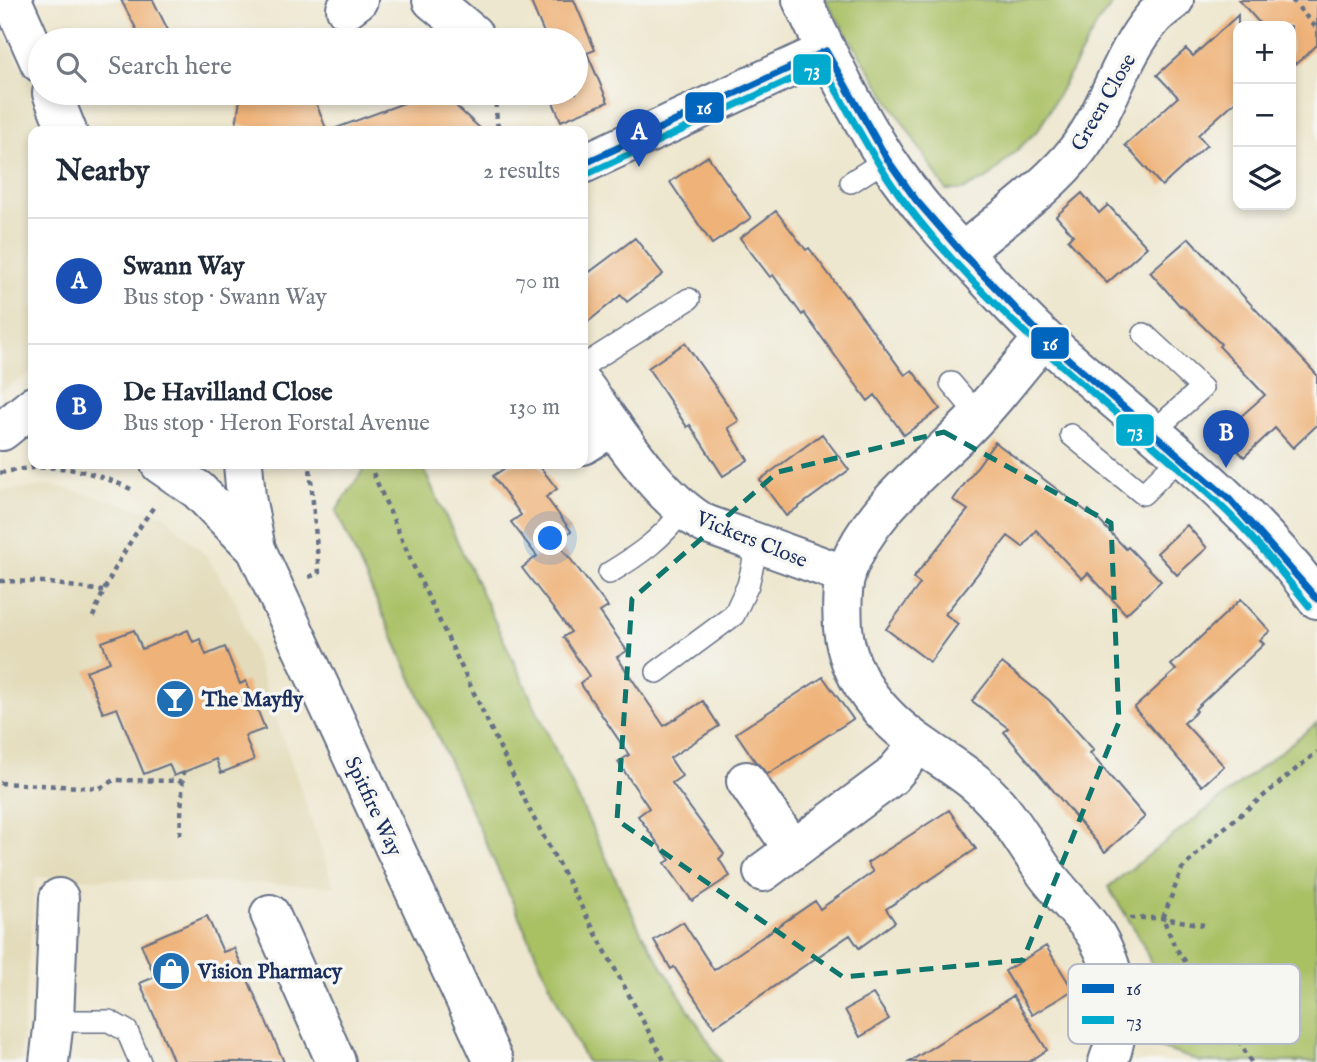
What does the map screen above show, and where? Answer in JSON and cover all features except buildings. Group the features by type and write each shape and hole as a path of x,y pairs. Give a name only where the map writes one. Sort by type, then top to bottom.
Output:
{"street":[{"path":"12,0 28,36"},
{"path":"432,0 466,28"},
{"path":"802,0 826,51 887,159 916,200 962,253 1044,338 1230,500 1317,599"},
{"name":"Green Close","path":"962,253 1078,150 1099,117 1133,48 1153,18 1174,0"},
{"path":"588,162 826,51"},
{"path":"57,105 65,126"},
{"path":"1044,338 979,416 883,510 863,536 846,575 843,596 844,636 856,677 883,712 919,744 979,786 1012,823 1080,918 1094,933 1108,964"},
{"name":"Vickers Close","path":"588,402 598,436 684,510 705,524 846,575"},
{"path":"12,431 28,412"},
{"name":"Spitfire Way","path":"243,469 256,549 494,1062"},
{"name":"Spitfire Way","path":"148,484 198,490 256,549"},
{"path":"763,872 891,777 919,744"},
{"path":"746,781 793,849"},
{"path":"49,1062 54,1021 59,898"},
{"path":"270,914 336,1062"},
{"path":"1108,1062 1114,1044"}],"lane":[{"path":"851,182 887,159"},
{"path":"588,363 689,299"},
{"path":"1072,435 1143,494 1166,444 1202,388 1144,334"},
{"path":"951,383 979,416"},
{"path":"609,573 657,542 684,510"},
{"path":"657,672 734,615 748,585 758,543"},
{"path":"54,1021 109,1021 127,1031 141,1062"}],"path":[{"path":"1292,0 1317,29"},
{"path":"496,105 498,126"},
{"path":"0,472 28,467"},
{"path":"77,469 148,484 158,502 138,530 103,591 93,617"},
{"path":"275,592 319,573 310,469"},
{"path":"371,469 419,577 531,813 665,1062"},
{"path":"0,581 44,582 103,591"},
{"path":"1187,964 1175,947 1163,918 1182,869 1217,834 1317,752"},
{"path":"180,835 183,772"},
{"path":"0,783 100,788 114,780 182,781"},
{"path":"1080,918 1163,918 1204,925"},
{"path":"1241,1044 1251,1062"}],"highlighted area":[{"path":"944,432 1111,523 1119,722 1023,960 843,977 617,820 632,599 778,472"}],"shaded area":[{"path":"0,29 28,77 28,105 44,105 56,126 28,126 28,375 0,391"},
{"path":"53,485 164,515 208,558 236,602 334,886 36,877 20,1061 0,1062 0,491"}],"green space":[{"path":"825,0 1116,0 1099,21 1039,129 988,178 963,190 946,190"},
{"path":"364,469 423,469 641,932 721,1062 587,1062 336,511"},
{"path":"1317,723 1317,1062 1201,1062 1152,1045 1300,1044 1300,964 1151,964 1133,926 1108,887"}],"transit line":[{"name":"16","path":"826,51 887,159 916,200 962,253 1044,338 1230,500 1317,599"},
{"name":"16","path":"588,162 826,51"},
{"name":"73","path":"588,174 822,65 884,172 942,247 1018,326 1233,518 1309,606"}],"place":[{"name":"Swann Way","path":"639,167"},
{"name":"De Havilland Close","path":"1226,468"},
{"name":"The Mayfly","path":"175,699"},
{"name":"Vision Pharmacy","path":"171,971"}]}
